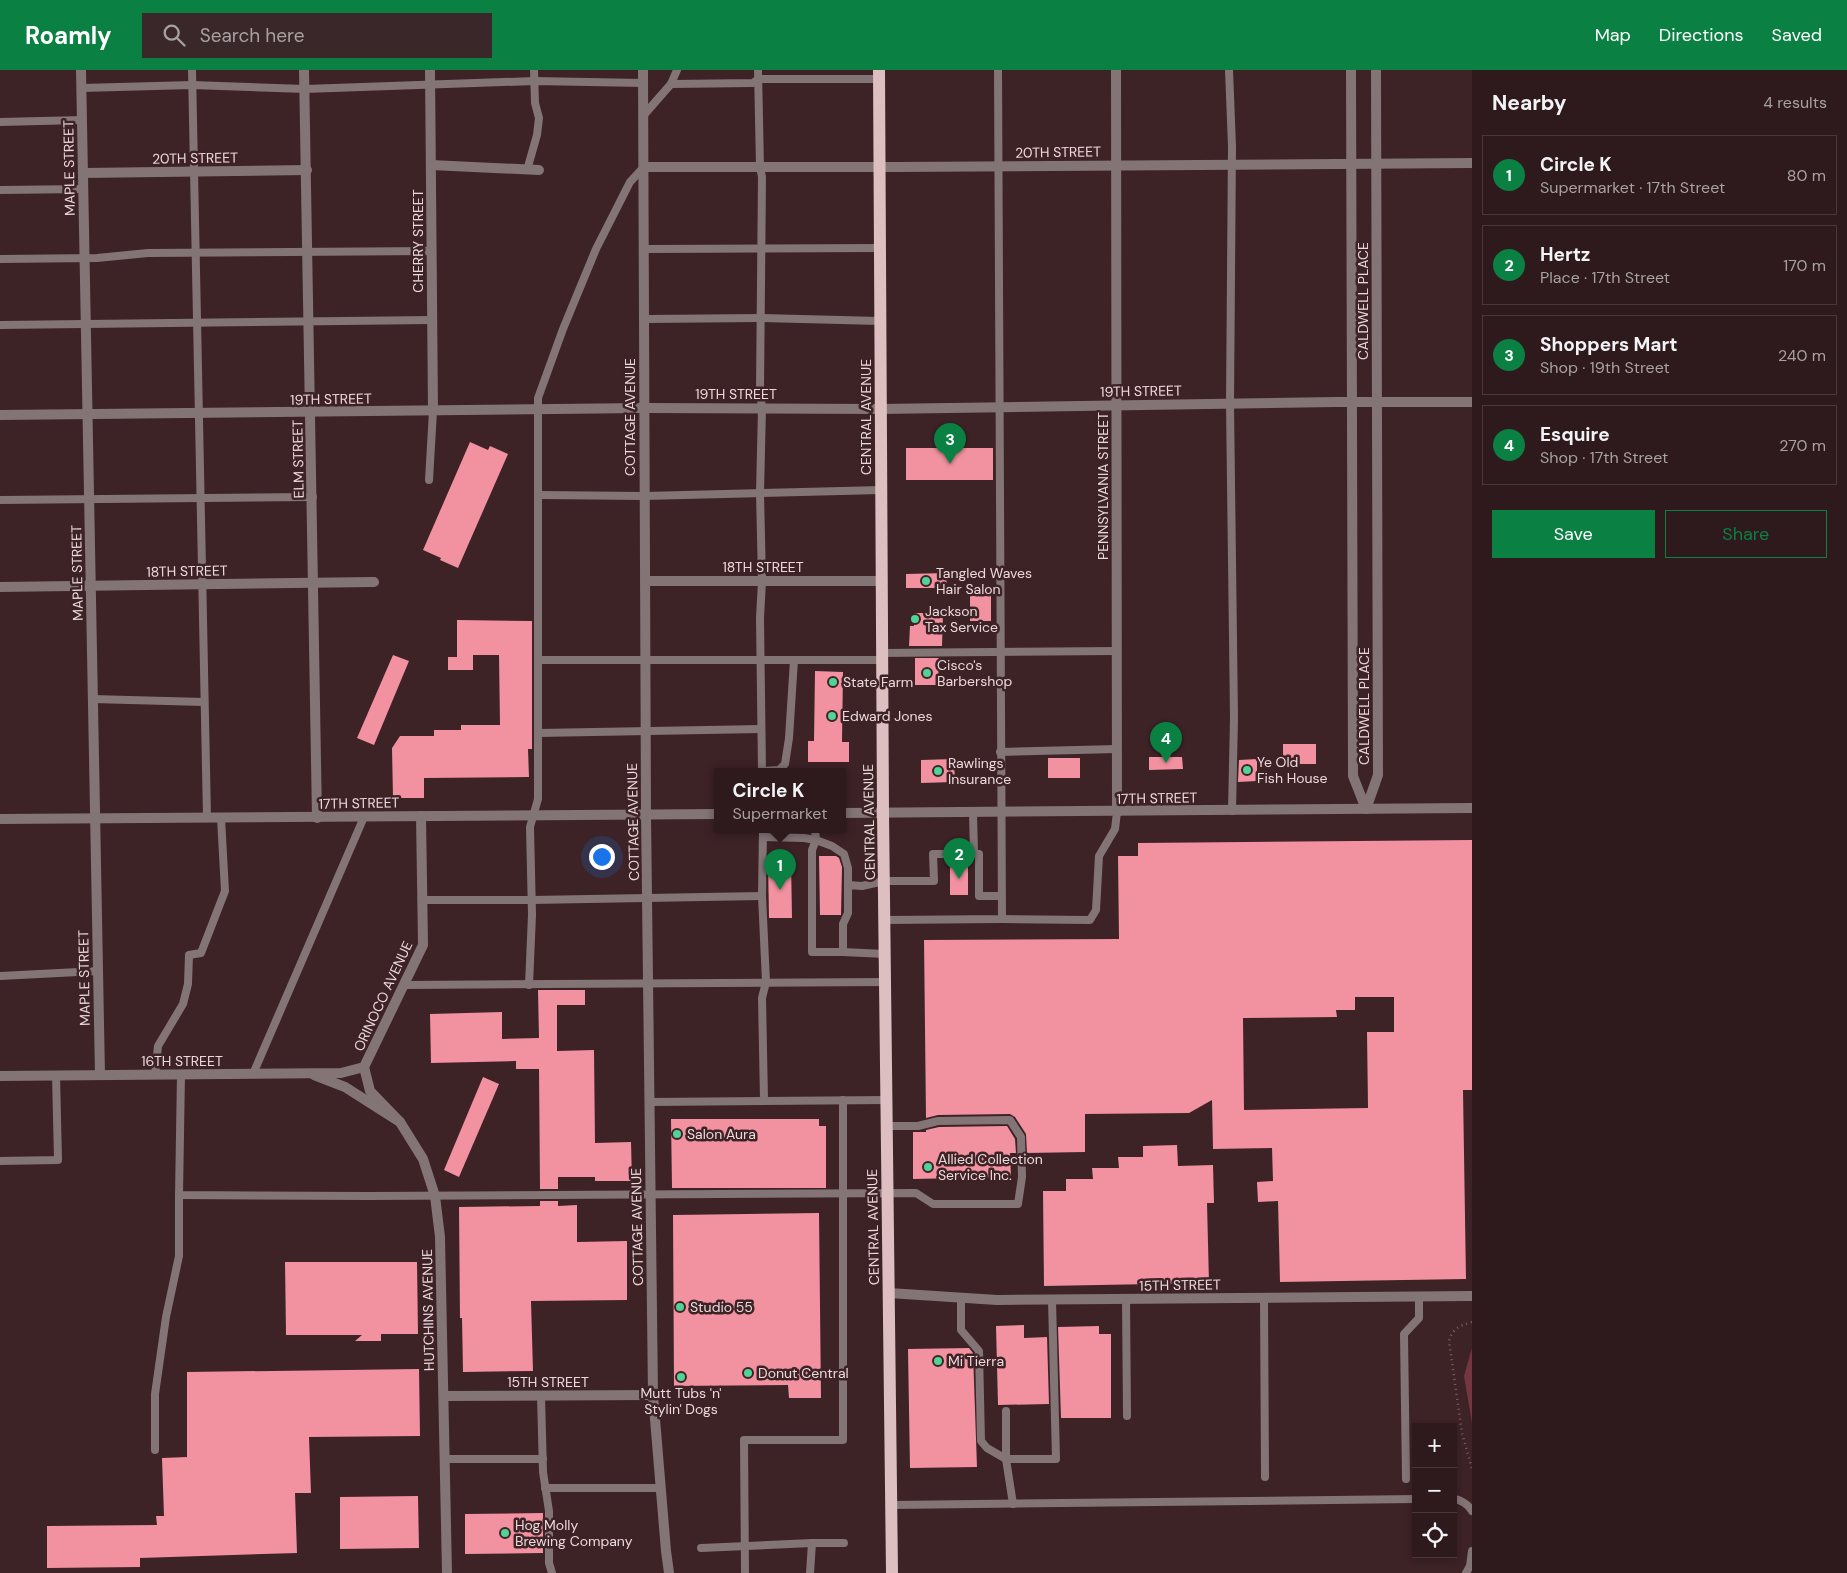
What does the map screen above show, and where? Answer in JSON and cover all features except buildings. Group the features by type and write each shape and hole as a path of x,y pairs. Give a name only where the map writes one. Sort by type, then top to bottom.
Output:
{"main road":[{"name":"CENTRAL AVENUE","path":"879,74 883,813 892,1573"}],"street":[{"name":"MAPLE STREET","path":"81,70 100,1075"},
{"name":"ELM STREET","path":"304,70 310,323 317,818"},
{"name":"CHERRY STREET","path":"430,70 433,411"},
{"name":"COTTAGE AVENUE","path":"643,70 646,814 653,1395 669,1573"},
{"name":"PENNSYLVANIA STREET","path":"1116,70 1117,812"},
{"name":"CALDWELL PLACE","path":"1351,70 1353,776 1366,809"},
{"name":"CALDWELL PLACE","path":"1366,809 1378,775 1376,70"},
{"name":"20TH STREET","path":"644,167 1472,163"},
{"path":"431,165 539,170"},
{"name":"20TH STREET","path":"83,173 307,170"},
{"name":"19TH STREET","path":"0,415 644,408 880,409 1472,402"},
{"name":"18TH STREET","path":"645,581 882,581"},
{"name":"18TH STREET","path":"0,587 374,582"},
{"name":"17TH STREET","path":"846,813 1472,808"},
{"name":"17TH STREET","path":"0,819 714,814"},
{"name":"ORINOCO AVENUE","path":"364,1067 423,945 421,816"},
{"name":"16TH STREET","path":"0,1076 341,1073 364,1067"},
{"name":"HUTCHINS AVENUE","path":"364,1067 370,1091 400,1122 424,1159 435,1196 440,1237 447,1573"},
{"path":"308,1073 345,1087 400,1122"},
{"name":"15TH STREET","path":"889,1294 997,1300 1472,1296"},
{"name":"15TH STREET","path":"444,1396 653,1395"}],"lane":[{"path":"192,70 201,584 206,684 204,702 207,818"},
{"path":"527,170 537,136 539,118 535,103 534,70"},
{"path":"643,116 671,84 677,70"},
{"path":"758,70 760,167 762,177 760,318 760,398 762,408 760,493 762,768"},
{"path":"998,70 1002,919"},
{"path":"1229,70 1231,165 1230,404 1234,718 1232,811"},
{"path":"671,84 753,83 758,79 879,74"},
{"path":"82,88 192,85 305,89 534,81 643,82"},
{"path":"0,122 82,120"},
{"path":"530,985 530,827 538,799 538,398 596,249 630,182 644,167"},
{"path":"0,190 83,189"},
{"path":"644,249 880,248"},
{"path":"0,259 85,258 148,253 432,251"},
{"path":"644,319 760,318 880,321"},
{"path":"0,325 310,323 432,320"},
{"path":"429,480 433,411"},
{"path":"539,495 644,496 881,490"},
{"path":"0,500 313,497"},
{"path":"539,660 794,660 1117,651"},
{"path":"781,768 785,764 789,738 794,660"},
{"path":"92,699 204,702"},
{"path":"538,733 761,729"},
{"path":"1000,752 1117,749"},
{"path":"973,812 974,854"},
{"path":"884,920 1090,920 1096,910 1099,856 1115,829 1117,812"},
{"path":"253,1074 364,817"},
{"path":"155,1075 158,1046 183,1004 188,984 189,955 201,953 225,891 221,818"},
{"path":"764,1100 762,998 766,982 762,896 763,833 816,840 832,846 844,854 848,868 848,913 843,924 843,952"},
{"path":"816,833 816,840 812,850 812,952 885,954"},
{"path":"848,885 862,886 884,881 934,881 933,854 979,854 979,896 1001,896"},
{"path":"422,900 762,896"},
{"path":"0,976 98,971"},
{"path":"405,985 886,982"},
{"path":"155,1450 155,1394 166,1317 179,1256 181,1074"},
{"path":"0,1162 58,1160 56,1075"},
{"path":"745,1573 744,1440 843,1440 843,1100"},
{"path":"650,1102 887,1100"},
{"path":"179,1195 435,1196 916,1193 934,1204 1018,1204 1022,1177 1021,1137 1010,1120 938,1121 918,1126 887,1126"},
{"path":"1406,1479 1404,1334 1419,1318 1419,1297"},
{"path":"960,1298 961,1330 979,1351 980,1441 987,1448 1006,1459 1056,1459 1052,1300"},
{"path":"1264,1298 1265,1477"},
{"path":"1126,1299 1127,1416"},
{"path":"541,1396 545,1488 549,1511 549,1563 552,1573"},
{"path":"1006,1411 1006,1459 1013,1504"},
{"path":"445,1459 543,1459"},
{"path":"545,1488 660,1488"},
{"path":"891,1505 1412,1499"},
{"path":"1457,1499 1470,1507 1472,1511"},
{"path":"701,1548 844,1542"},
{"path":"810,1573 812,1544"},
{"path":"1466,1573 1470,1566 1472,1551"}],"path":[{"path":"1472,1322 1461,1325 1453,1330 1449,1341 1462,1433 1472,1469"}],"shaded area":[{"path":"1472,1348 1472,1423 1464,1376"}],"place":[{"name":"Shoppers Mart","path":"950,464"},
{"name":"Tangled Waves Hair Salon","path":"926,581"},
{"name":"Jackson Tax Service","path":"915,619"},
{"name":"Cisco's Barbershop","path":"927,673"},
{"name":"State Farm","path":"833,682"},
{"name":"Edward Jones","path":"832,716"},
{"name":"Esquire","path":"1166,763"},
{"name":"Ye Old Fish House","path":"1247,770"},
{"name":"Rawlings Insurance","path":"938,771"},
{"name":"Hertz","path":"959,879"},
{"name":"Circle K","path":"780,890"},
{"name":"Salon Aura","path":"677,1134"},
{"name":"Allied Collection Service Inc.","path":"928,1167"},
{"name":"Studio 55","path":"680,1307"},
{"name":"Mi Tierra","path":"938,1361"},
{"name":"Donut Central","path":"748,1373"},
{"name":"Mutt Tubs 'n' Stylin' Dogs","path":"681,1377"},
{"name":"Hog Molly Brewing Company","path":"505,1533"}]}
